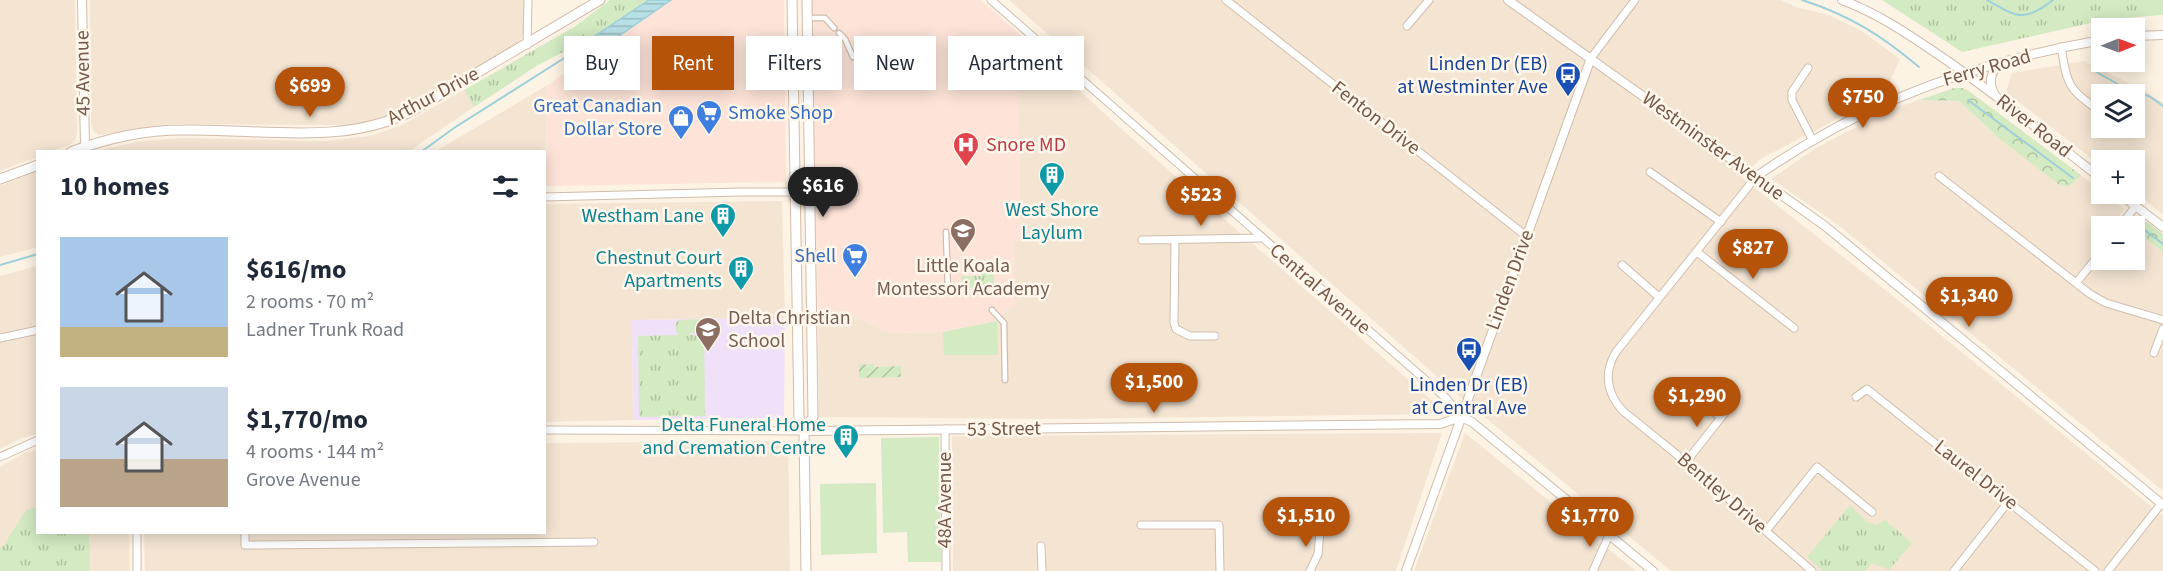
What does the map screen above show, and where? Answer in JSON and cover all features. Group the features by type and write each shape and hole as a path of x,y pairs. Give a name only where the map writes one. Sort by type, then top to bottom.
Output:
{"main road":[{"name":"Arthur Drive","path":"76,150 120,137 169,130 323,132 365,128 409,113 600,0"},
{"path":"792,0 799,418 804,431 806,571"},
{"path":"804,431 813,417 807,0"},
{"path":"0,179 36,166"}],"street":[{"name":"45 Avenue","path":"82,0 85,146"},
{"path":"527,45 528,0"},
{"name":"Central Avenue","path":"991,0 1446,398 1461,417 1472,422 1653,571"},
{"name":"Fenton Drive","path":"1226,0 1526,236"},
{"path":"1407,26 1429,0"},
{"name":"Westminster Avenue","path":"1508,0 1825,226 2162,504"},
{"name":"Linden Drive","path":"1406,571 1591,58 1635,0"},
{"name":"River Road","path":"1842,0 1860,6 1895,26 1966,74 2091,171"},
{"path":"814,18 825,18 834,28"},
{"path":"839,33 845,39 853,57"},
{"path":"2145,36 2163,35"},
{"name":"Ferry Road","path":"1756,177 1813,141 1896,99 1946,79 2010,60 2091,42"},
{"path":"2061,47 2067,80 2072,90 2091,105"},
{"path":"1997,98 1991,86 1991,76 1995,69 2010,60"},
{"path":"1809,68 1792,92 1792,100 1813,141"},
{"path":"1650,172 1721,222"},
{"path":"1939,176 2090,294 2106,303 2163,320"},
{"name":"Bentley Drive","path":"1756,177 1613,357 1608,372 1608,386 1623,411 1812,571"},
{"path":"546,197 741,192 855,192"},
{"path":"2133,204 2163,227"},
{"path":"2128,216 2136,206"},
{"path":"946,232 948,291"},
{"path":"1142,240 1261,238"},
{"path":"1174,240 1174,323 1176,329 1190,336 1215,336"},
{"path":"1697,252 1794,328"},
{"path":"1622,265 1659,297"},
{"path":"2076,283 2091,265"},
{"path":"992,310 1004,323 1005,380"},
{"path":"2154,353 2163,329"},
{"path":"0,338 36,330"},
{"name":"Laurel Drive","path":"1856,397 1867,389 2095,571"},
{"name":"53 Street","path":"546,430 804,431 1440,424 1461,417"},
{"path":"1686,462 1721,417"},
{"name":"48A Avenue","path":"945,429 946,571"},
{"path":"0,457 36,441"},
{"path":"1766,531 1817,467 1872,512"},
{"path":"1954,571 2009,501"},
{"path":"2108,571 2162,504"},
{"path":"1142,525 1220,525 1220,571"},
{"path":"1310,571 1318,554 1320,531"},
{"path":"137,534 137,571"},
{"path":"245,534 245,545 594,543"},
{"path":"1593,571 1609,535"},
{"path":"1041,546 1042,571"}],"shaded area":[{"path":"0,0 75,0 77,133 75,140 70,145 55,150 36,150 36,157 0,171"},
{"path":"90,0 524,0 523,34 516,44 421,99 392,114 364,122 339,125 169,124 99,135 94,132 91,124"},
{"path":"671,0 784,0 784,36 746,36 746,90 785,90 786,182 547,186 546,86 564,74 564,90 640,90 640,36 619,36"},
{"path":"811,0 981,0 1018,33 1018,36 948,36 948,90 1019,90 1020,241 1014,242 1015,304 997,321 943,332 890,333 851,315 818,316 813,90 842,90 842,36 812,36"},
{"path":"1009,0 1781,0 1796,7 1829,15 1862,31 1900,59 1887,88 1828,124 1760,159 1742,178 1888,292 2163,516 2163,571 1671,571 1458,395 1084,66 1084,36 1050,36"},
{"path":"2084,61 2091,64 2091,72 2106,72 2131,84 2091,84 2091,138 2145,138 2145,92 2163,103 2163,215 2145,200 2145,150 2091,150 2091,158 2006,92 2012,73"},
{"path":"546,86 547,186 546,150 438,150"},
{"path":"464,90 474,107 410,150 101,150 140,141 183,138 325,141 370,136 402,125"},
{"path":"1019,90 1079,90 1436,404 1433,414 1059,419 819,417 818,316 851,315 890,333 943,332 997,321 1014,241 1020,241"},
{"path":"1919,100 1959,101 2000,139 2060,185 2069,187 2081,175 2091,183 2091,204 2118,204 2124,209 2119,216 2091,216 2091,270 2145,270 2145,238 2163,252 2163,491 1837,224 1771,179 1813,150 1901,106"},
{"path":"36,171 36,247 0,257 0,186"},
{"path":"782,201 785,318 632,320 633,420 546,422 546,204"},
{"path":"36,266 36,434 22,438 0,449 0,276"},
{"name":"Delta Christian School","path":"785,318 784,418 633,420 632,320"},
{"path":"1442,433 1396,571 953,571 952,436"},
{"path":"1465,433 1636,571 1414,571"},
{"path":"788,441 790,571 145,571 144,534 546,534 546,443"},
{"path":"36,450 36,534 129,534 130,571 0,571 0,467 24,453"}],"green space":[{"path":"610,0 649,0 595,36 564,36 564,52 538,65 474,107 464,90 574,27"},
{"path":"1882,0 2163,0 2163,15 2091,18 2091,23 1962,52"},
{"path":"1954,88 1969,91 2081,175 2069,187 2058,184 2000,139 1959,101 1919,100"},
{"path":"2145,222 2163,234 2163,252 2145,238"},
{"path":"982,266 994,266 994,287 961,288 961,276 982,276"},
{"path":"702,319 702,333 690,333 689,335 704,335 705,416 639,417 638,336 679,335 676,332 676,323 679,320"},
{"path":"997,321 998,355 944,355 943,332"},
{"path":"874,364 874,367 901,366 901,377 859,378 859,365"},
{"path":"939,437 941,562 908,562 907,532 883,533 881,438"},
{"path":"876,483 877,553 821,555 820,484"},
{"path":"1850,505 1867,522 1877,525 1885,520 1912,543 1889,570 1872,563 1865,571 1823,571 1807,557"},
{"path":"36,507 36,534 89,534 90,571 0,571 0,547 2,548 26,510"}],"water":[{"path":"649,0 671,0 619,36 595,36"}],"waterway":[{"path":"1802,0 1835,12 1864,27 1919,67"},
{"path":"1987,0 2013,14 2020,15 2035,12 2053,0"},
{"path":"424,150 454,128 564,58"},
{"path":"2097,72 2130,91 2149,96 2163,106"},
{"path":"1968,100 2073,178"},
{"path":"2145,230 2163,244"},
{"path":"0,265 36,255"}],"place":[{"name":"Linden Dr (EB) at Westminter Ave","path":"1568,98"},
{"name":"Smoke Shop","path":"709,136"},
{"name":"Great Canadian Dollar Store","path":"681,141"},
{"name":"Snore MD","path":"966,168"},
{"name":"West Shore Laylum","path":"1052,198"},
{"name":"Westham Lane","path":"723,239"},
{"name":"Little Koala Montessori Academy","path":"963,254"},
{"name":"Shell","path":"855,279"},
{"name":"Chestnut Court Apartments","path":"741,292"},
{"name":"Delta Christian School","path":"708,353"},
{"name":"Linden Dr (EB) at Central Ave","path":"1469,373"},
{"name":"Delta Funeral Home and Cremation Centre","path":"846,460"}]}
